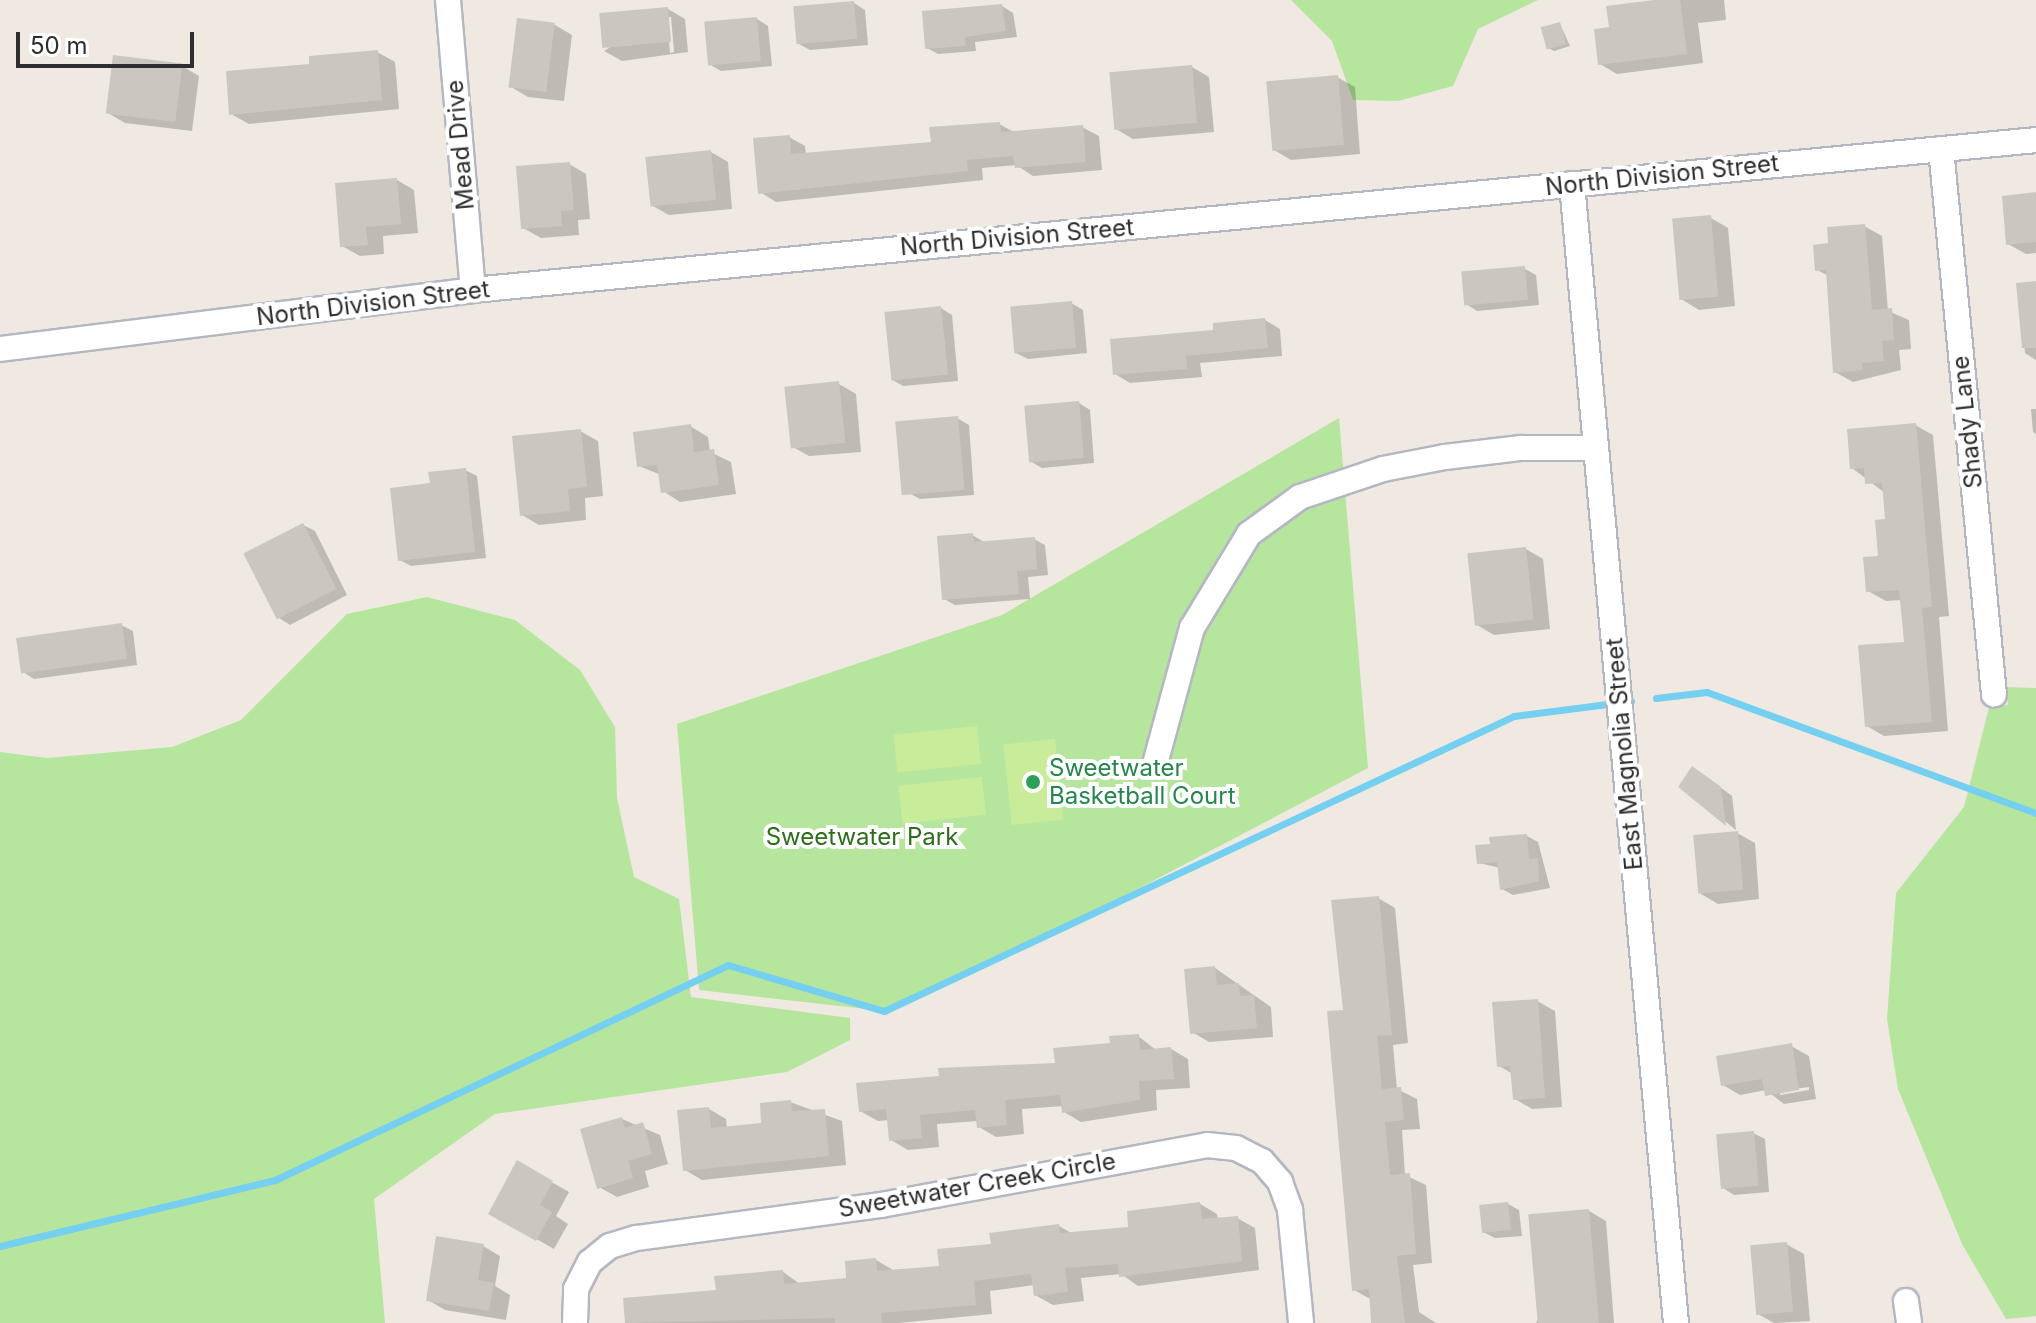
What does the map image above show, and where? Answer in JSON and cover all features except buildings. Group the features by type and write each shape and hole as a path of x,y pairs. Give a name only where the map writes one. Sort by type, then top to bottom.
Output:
{"street":[{"name":"Mead Drive","path":"448,0 473,290"},
{"name":"North Division Street","path":"0,349 473,290 2036,140"},
{"name":"Shady Lane","path":"1941,149 1994,694"},
{"name":"East Magnolia Street","path":"1572,184 1676,1323"},
{"path":"1155,764 1192,628 1249,534 1300,497 1383,469 1445,457 1521,448 1595,448"},
{"name":"Sweetwater Creek Circle","path":"575,1323 576,1289 590,1262 610,1246 637,1238 881,1205 1207,1145 1236,1148 1262,1161 1280,1182 1290,1210 1301,1323"}],"green space":[{"path":"1291,0 1538,0 1478,29 1453,86 1398,101 1353,100 1332,41"},
{"name":"Sweetwater Park","path":"1339,418 1368,768 1090,914 884,1011 699,990 677,724 1002,615"},
{"path":"427,597 515,620 580,670 615,727 617,798 634,877 679,899 691,997 850,1018 850,1040 787,1072 495,1114 374,1199 385,1323 0,1323 0,752 47,758 172,747 241,720 347,614"},
{"path":"2007,687 2036,688 2036,1316 2006,1319 1962,1244 1898,1089 1887,1019 1896,893 1964,807 1989,707 2008,705"},
{"path":"977,726 981,764 897,773 893,735"},
{"name":"Sweetwater Basketball Court","path":"1055,739 1063,820 1012,825 1003,744"},
{"path":"982,777 986,815 902,824 898,786"}],"waterway":[{"path":"1656,698 1707,692 2036,813"},
{"path":"0,1246 275,1180 728,965 884,1011 1514,716 1631,701"}],"place":[{"name":"Sweetwater Basketball Court","path":"1033,782"}]}
